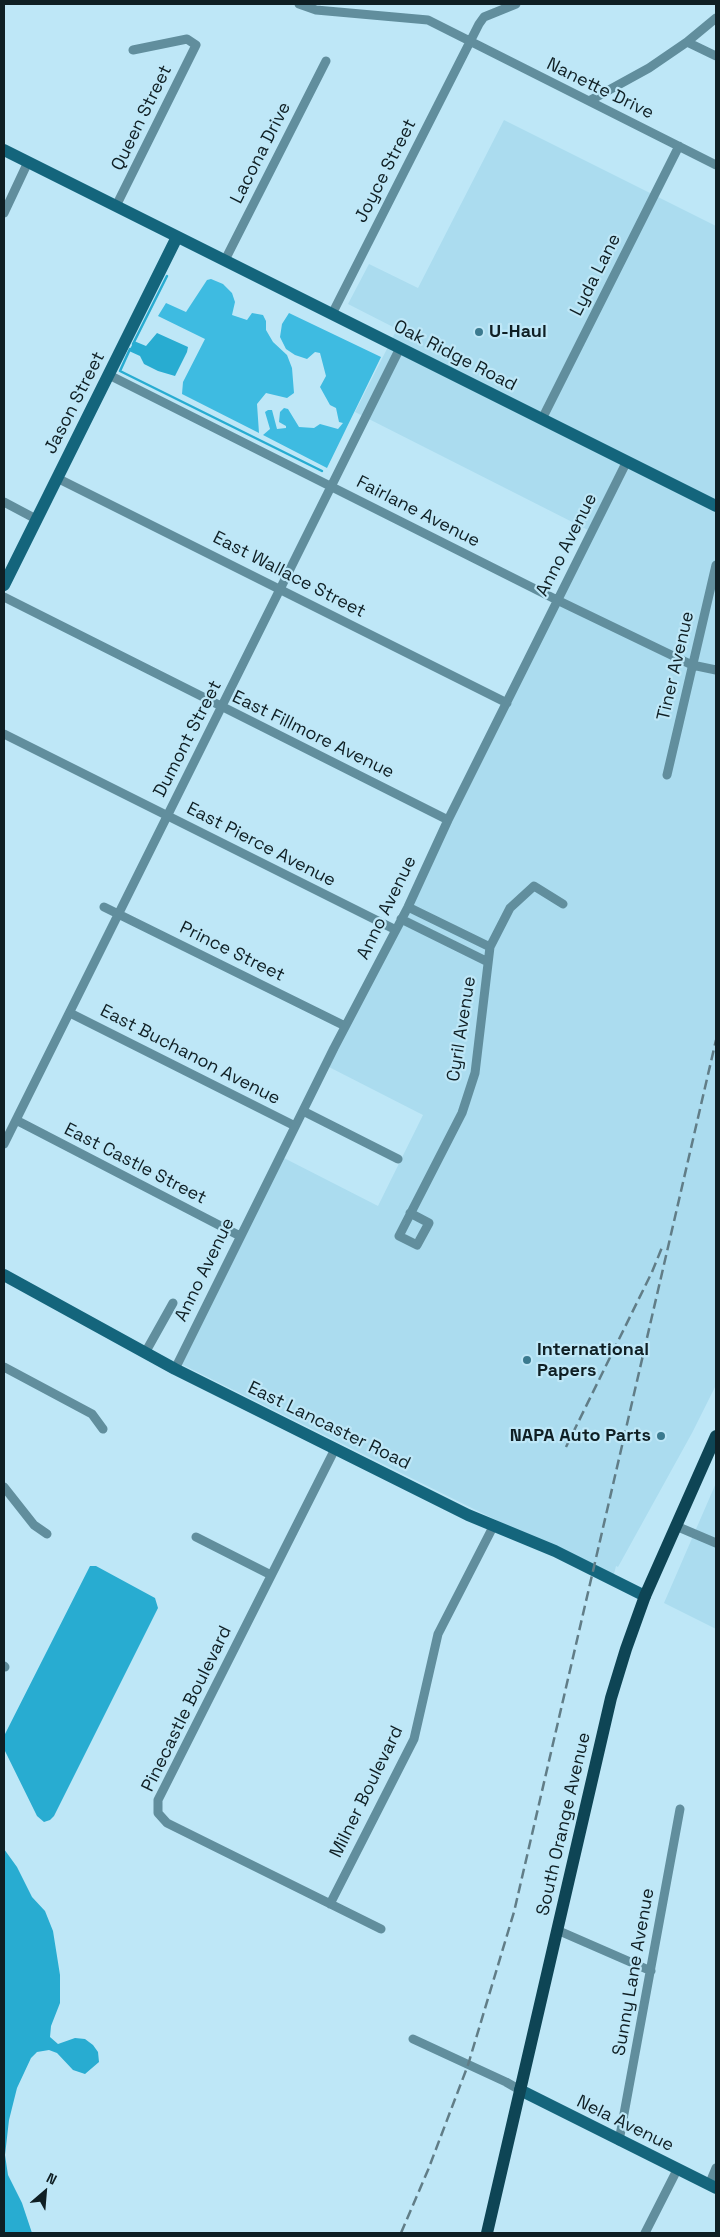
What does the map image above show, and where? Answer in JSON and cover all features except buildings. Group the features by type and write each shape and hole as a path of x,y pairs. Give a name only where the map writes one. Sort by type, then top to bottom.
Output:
{"main road":[{"name":"South Orange Avenue","path":"487,2233 611,1698 645,1596 716,1436"}],"street":[{"name":"Nanette Drive","path":"299,4 316,10 428,20 716,165"},
{"name":"Joyce Street","path":"332,314 469,42 484,17 516,4"},
{"path":"589,101 650,68 687,42 716,18"},
{"name":"Queen Street","path":"116,206 196,45 186,39 133,50"},
{"path":"687,42 716,56"},
{"name":"Lacona Drive","path":"225,260 326,61"},
{"name":"Lyda Lane","path":"542,419 679,146"},
{"name":"Oak Ridge Road","path":"4,150 716,506"},
{"path":"4,213 28,162"},
{"name":"Jason Street","path":"4,585 177,237"},
{"name":"Dumont Street","path":"4,1144 400,348"},
{"name":"Fairlane Avenue","path":"109,375 557,600 692,665 716,670"},
{"name":"Anno Avenue","path":"176,1369 345,1026 408,907 448,820 627,462"},
{"name":"East Wallace Street","path":"57,478 281,588 507,703"},
{"path":"4,502 36,519"},
{"name":"Tiner Avenue","path":"667,775 716,565"},
{"name":"East Fillmore Avenue","path":"4,597 448,820"},
{"name":"East Pierce Avenue","path":"4,734 396,930"},
{"name":"Cyril Avenue","path":"410,1214 462,1113 475,1073 490,947 510,908 534,886 563,904"},
{"name":"Prince Street","path":"104,907 345,1026"},
{"path":"408,907 490,947"},
{"path":"418,928 422,914"},
{"path":"401,919 488,962"},
{"name":"East Buchanon Avenue","path":"70,1012 295,1126"},
{"path":"303,1111 398,1159"},
{"name":"East Castle Street","path":"16,1120 240,1236"},
{"name":"East Lancaster Road","path":"4,1275 145,1353 335,1449 468,1514 555,1551 645,1596"},
{"path":"145,1353 173,1303"},
{"path":"4,1367 92,1414 103,1429"},
{"name":"Pinecastle Boulevard","path":"335,1449 158,1800 158,1812 168,1823 381,1930"},
{"path":"4,1487 34,1525 47,1534"},
{"name":"Milner Boulevard","path":"330,1904 414,1739 438,1634 494,1525"},
{"path":"676,1526 716,1543"},
{"path":"196,1537 272,1575"},
{"name":"Sunny Lane Avenue","path":"619,2141 680,1809"},
{"path":"557,1930 651,1971"},
{"path":"413,2040 520,2090"},
{"name":"Nela Avenue","path":"520,2090 713,2187"},
{"path":"713,2187 716,2168"},
{"path":"645,2233 677,2170"}],"shaded area":[{"path":"504,120 716,226 716,1385 692,1433 618,1567 616,1566 613,1578 179,1363 282,1157 378,1206 423,1115 327,1066 592,532 355,412 397,329 348,304 369,264 418,288"},
{"path":"211,279 223,284 232,293 235,302 232,315 247,320 252,313 263,315 266,321 266,330 273,342 287,355 292,368 294,393 287,398 266,393 257,404 259,433 182,394 183,382 205,339 158,316 166,303 186,312 207,280"},
{"path":"289,313 381,357 327,468 263,435 270,429 265,412 268,410 272,410 277,429 286,428 286,426 279,422 280,412 284,408 288,409 299,427 314,428 320,424 338,429 343,423 339,422 336,408 330,405 320,387 326,376 320,353 315,352 307,359 295,355 286,349 280,337 282,324"},
{"path":"157,333 188,347 175,376 144,364 140,356 129,351 134,341 146,346"},
{"path":"716,1483 716,1629 664,1603"},
{"path":"90,1566 96,1566 155,1598 158,1608 54,1816 44,1822 37,1816 4,1749 4,1736"},
{"path":"4,1849 17,1867 32,1897 45,1911 53,1931 60,1975 60,2003 51,2026 50,2037 58,2044 75,2038 85,2039 98,2052 99,2062 85,2074 73,2070 57,2053 49,2050 37,2052 31,2058 17,2088 9,2120 5,2155 8,2175 22,2203 32,2233 4,2233"}],"waterway":[{"path":"133,344 167,276"},
{"path":"130,349 120,371 322,471"}],"railway":[{"path":"401,2233 428,2170 468,2065 514,1912 716,1040"},
{"path":"566,1447 652,1272 663,1245"}],"place":[{"name":"U-Haul","path":"479,332"},
{"name":"International Papers","path":"527,1360"},
{"name":"NAPA Auto Parts","path":"661,1436"}]}
